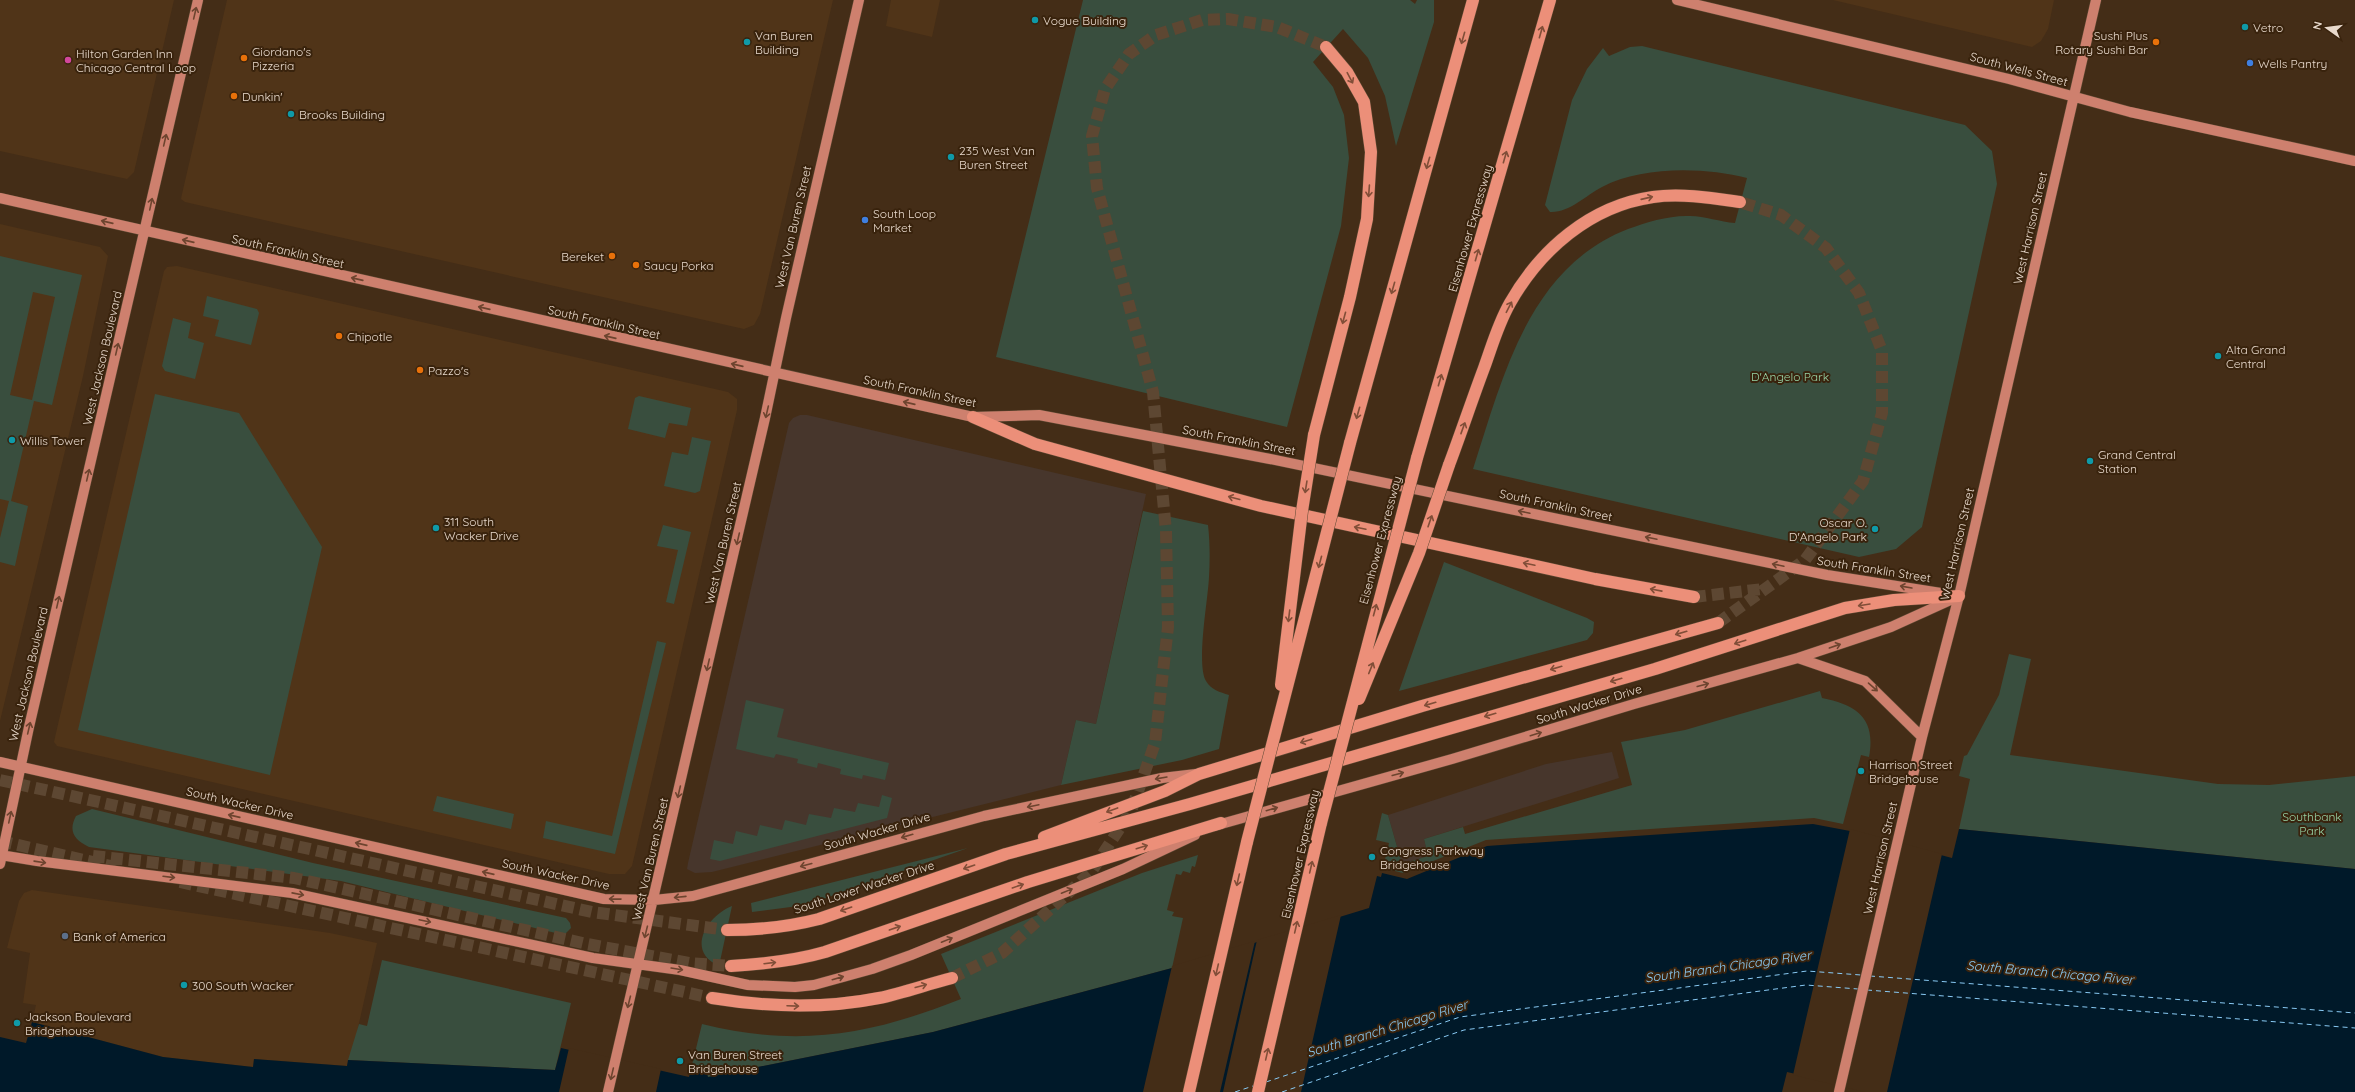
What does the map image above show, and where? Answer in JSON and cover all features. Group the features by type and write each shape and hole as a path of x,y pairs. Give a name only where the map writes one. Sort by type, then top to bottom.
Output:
{"highway":[{"path":"1189,1092 1247,842 1350,443 1473,0"},
{"name":"Eisenhower Expressway","path":"1258,1092 1341,743 1417,458 1550,0"},
{"path":"1276,728 1302,512 1314,435 1350,297 1367,219 1371,152 1364,102 1347,72 1326,47"},
{"path":"1341,743 1419,553 1497,331 1510,304 1526,278 1559,242 1576,227 1610,208 1652,197 1675,196 1740,202"},
{"path":"973,417 1035,444 1261,506 1595,579 1694,598"},
{"path":"1006,854 1190,804 1656,669 1845,608 1894,600 1959,596"},
{"path":"1006,854 1074,824 1165,791 1199,774 1422,706 1718,623"},
{"path":"731,966 780,962 826,952 1028,882 1221,823"},
{"name":"South Lower Wacker Drive","path":"726,930 755,930 790,926 819,919 1006,854"},
{"path":"712,998 741,1003 796,1006 835,1004 879,998 952,978"}],"main road":[{"name":"West Jackson Boulevard","path":"1,858 20,766 198,0"},
{"name":"West Van Buren Street","path":"608,1092 654,900 775,374 786,318 859,0"},
{"name":"South Wells Street","path":"1677,0 2009,79 2130,112 2355,161"},
{"name":"West Harrison Street","path":"1839,1092 1922,736 1959,596 2096,0"},
{"name":"South Franklin Street","path":"0,198 775,374 973,417 1039,415 1270,459 1827,575 1959,596"},
{"name":"South Wacker Drive","path":"638,964 717,977 748,985 814,985 872,969 911,955 1123,869 1221,823 1452,759 1634,704 1798,658 1891,627 1959,596"},
{"path":"1798,658 1864,680 1922,736"},
{"name":"South Wacker Drive","path":"0,762 604,899 654,900 693,896 984,816 1162,778 1199,774"},
{"path":"1,858 292,893 593,958 638,964"}],"shaded area":[{"name":"Hilton Garden Inn Chicago Central Loop","path":"0,0 174,0 134,172 127,179 0,151"},
{"path":"227,0 833,0 760,314 754,325 744,329 185,202 181,199 182,194"},
{"path":"891,0 940,0 932,37 886,26"},
{"path":"1833,0 2054,0 2048,29 2041,41 2032,47"},
{"path":"0,224 100,247 108,256 83,376 0,721"},
{"path":"177,266 728,392 737,399 737,410 632,866 625,874 609,874 57,746 54,742 164,271 167,267"},
{"path":"800,415 807,415 1146,494 1096,724 1076,720 1061,785 712,872 695,873 687,869 688,863 789,423 793,418"},
{"path":"1612,752 1619,778 1424,839 1428,856 1402,864 1388,815 1546,764"},
{"name":"300 South Wacker","path":"32,890 330,933 377,943 353,1050 347,1066 254,1059 253,1067 163,1057 32,1022 36,1005 23,1003 30,953 7,948 19,901 24,893"}],"green space":[{"path":"1083,0 1410,0 1415,4 1417,0 1434,0 1434,22 1396,146 1385,96 1368,58 1343,29 1313,62 1333,87 1344,115 1349,158 1341,226 1287,427 996,357"},
{"name":"D'Angelo Park","path":"1642,46 1965,125 1992,151 1997,184 1922,527 1896,549 1859,557 1473,469 1496,398 1524,329 1543,298 1566,270 1594,247 1628,229 1651,222 1667,218 1690,216 1735,223 1747,178 1730,174 1693,170 1654,172 1618,180 1602,187 1570,207 1557,212 1550,212 1545,205 1572,100 1587,69 1603,48 1609,56 1630,47"},
{"name":"Willis Tower","path":"0,256 82,275 52,405 34,401 11,501 28,506 15,566 0,562 0,538 9,501 0,499","holes":["33,292 55,297 32,400 10,395"]},
{"path":"207,296 257,309 259,313 251,345 215,336 219,320 203,316"},
{"path":"173,318 191,323 188,338 204,343 195,379 165,371 162,366"},
{"path":"155,394 239,413 322,547 270,775 78,730"},
{"path":"639,396 691,408 687,426 669,423 665,438 628,429 635,398"},
{"path":"692,437 711,441 700,491 695,493 664,486 672,452 688,455"},
{"path":"1143,511 1208,525 1210,564 1203,631 1202,661 1203,673 1210,687 1229,695 1219,749 1182,760 1061,785 1076,720 1096,724"},
{"path":"663,525 691,532 674,604 666,602 678,550 657,546"},
{"path":"1444,562 1587,618 1594,622 1593,633 1587,640 1399,691"},
{"path":"657,641 666,643 615,854 543,838 546,821 612,836"},
{"name":"Southbank Park","path":"2009,654 2031,659 2010,755 2218,784 2269,785 2355,776 2355,869 1959,829 1970,779 1959,776 1964,756 1967,755 1999,695"},
{"path":"1820,691 1822,698 1846,705 1855,710 1867,723 1870,733 1869,757 1861,755 1843,824 1814,818 1486,840 1403,873 1383,868 1389,843 1376,840 1382,813 1388,815 1402,864 1428,856 1424,839 1463,827 1465,834 1632,785 1621,742 1685,730"},
{"path":"746,700 784,709 777,737 889,763 885,780 863,775 862,779 840,774 841,769 818,763 817,768 797,763 798,759 776,754 774,758 736,749"},
{"path":"882,795 892,798 887,818 720,861 710,859 714,840 733,844 736,831 757,836 760,825 782,830 785,820 806,825 809,814 831,818 834,808 855,812 858,803 879,807"},
{"path":"437,796 514,814 511,829 433,811"},
{"path":"92,809 313,863 566,918 570,923 571,928 564,935 341,881 89,847 76,838 73,831 73,826 76,816"},
{"path":"968,848 806,905 752,912 751,903"},
{"path":"1198,855 1195,867 1192,866 1190,873 1183,871 1181,875 1176,874 1167,910 1174,912 1172,916 1183,918 1172,968 933,1032 708,1077 706,1070 690,1073 702,1024 737,1031 771,1035 803,1036 834,1034 865,1029 928,1011 961,999 941,954 1142,873"},
{"path":"732,906 719,966 709,960 703,952 703,934 715,917"},
{"path":"382,960 571,1003 555,1070 348,1060 359,1024 367,1026"}],"water":[{"name":"South Branch Chicago River","path":"1813,824 1850,831 1952,858 1959,829 2355,869 2355,1092 1874,1092 1787,1072 1782,1092 0,1092 0,1037 26,1043 32,1022 163,1057 253,1067 254,1059 347,1066 348,1060 555,1070 561,1048 689,1077 690,1073 706,1070 708,1077 933,1032 1172,968 1369,908 1377,876 1381,877 1382,873 1407,879 1487,846"}],"pier":[{"path":"1850,829 1942,854 1887,1092 1865,1092 1793,1075"},
{"path":"1341,915 1301,1092 1223,1092 1257,940"},
{"path":"1255,941 1220,1092 1143,1092 1172,966"},
{"path":"569,1048 661,1069 656,1092 559,1092"}],"ferry route":[{"path":"1266,1082 1460,1017 1807,971 1861,975"},
{"path":"1870,976 2355,1013"},
{"path":"1282,1092 1464,1030 1806,985 1858,989"},
{"path":"1867,990 2355,1028"},
{"path":"1235,1092 1253,1086"}],"tunnel":[{"path":"952,978 1002,953 1091,872 1131,811 1155,743 1168,627 1166,531 1153,392 1097,188 1092,136 1105,89 1129,54 1156,35 1202,20 1228,19 1277,27 1326,47"},
{"path":"1718,623 1805,560 1863,481 1882,413 1882,351 1859,293 1826,248 1781,215 1740,202"},
{"path":"1694,597 1763,589"},
{"path":"0,780 592,912 727,930"},
{"path":"0,841 115,867"},
{"path":"93,856 294,878 587,944 689,963 731,966"},
{"path":"180,882 712,998"}],"place":[{"name":"Vogue Building","path":"1035,20"},
{"name":"Vetro","path":"2245,27"},
{"name":"Van Buren Building","path":"747,42"},
{"name":"Sushi Plus Rotary Sushi Bar","path":"2156,42"},
{"name":"Giordano's Pizzeria","path":"244,58"},
{"name":"Hilton Garden Inn Chicago Central Loop","path":"68,60"},
{"name":"Wells Pantry","path":"2250,63"},
{"name":"Dunkin'","path":"234,96"},
{"name":"Brooks Building","path":"291,114"},
{"name":"235 West Van Buren Street","path":"951,157"},
{"name":"South Loop Market","path":"865,220"},
{"name":"Bereket","path":"612,256"},
{"name":"Saucy Porka","path":"636,265"},
{"name":"Chipotle","path":"339,336"},
{"name":"Alta Grand Central","path":"2218,356"},
{"name":"Pazzo's","path":"420,370"},
{"name":"Willis Tower","path":"12,440"},
{"name":"Grand Central Station","path":"2090,461"},
{"name":"311 South Wacker Drive","path":"436,528"},
{"name":"Oscar O. D'Angelo Park","path":"1875,529"},
{"name":"Harrison Street Bridgehouse","path":"1861,771"},
{"name":"Congress Parkway Bridgehouse","path":"1372,857"},
{"name":"Bank of America","path":"65,936"},
{"name":"300 South Wacker","path":"184,985"},
{"name":"Jackson Boulevard Bridgehouse","path":"17,1023"},
{"name":"Van Buren Street Bridgehouse","path":"680,1061"}]}
